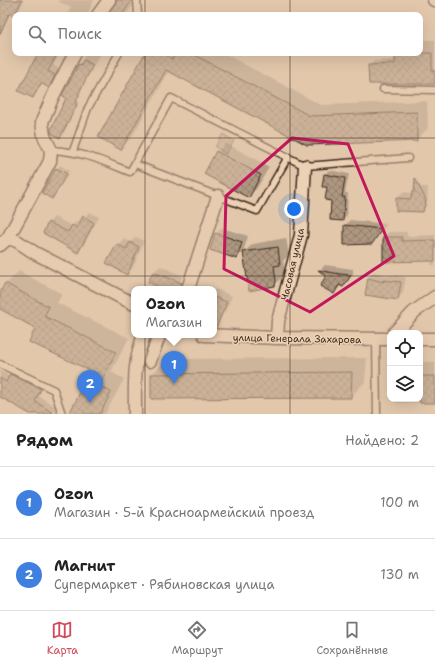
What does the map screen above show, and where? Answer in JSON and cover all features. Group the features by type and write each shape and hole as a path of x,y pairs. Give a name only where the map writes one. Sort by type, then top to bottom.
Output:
{"street":[{"path":"100,12 109,0"},
{"path":"4,242 50,161 51,150 44,136 42,122 53,96 73,56"},
{"name":"Часовая улица","path":"277,338 278,321 301,235 305,166"},
{"path":"189,286 218,196"},
{"path":"4,242 17,241 35,253 131,302"},
{"path":"397,330 414,312 435,297"},
{"name":"улица Генерала Захарова","path":"217,336 277,338 376,339 387,338"},
{"path":"135,414 135,367 137,353 143,338"},
{"path":"150,361 158,339"},
{"path":"423,339 435,339"}],"lane":[{"path":"137,0 138,12"},
{"path":"73,151 88,108 117,56"},
{"path":"383,89 435,90"},
{"path":"51,150 73,151 86,154 130,172 171,98 305,166 408,158"},
{"path":"135,164 257,211 288,157"},
{"path":"376,339 377,414"},
{"path":"0,364 54,390 62,414"}],"highlighted area":[{"path":"292,138 348,144 394,256 310,312 224,269 226,196"}],"shaded area":[{"path":"223,134 234,141 226,154 215,147"}],"building":[{"path":"0,0 22,0 16,12 12,12 12,15 9,14 0,34"},
{"path":"117,0 132,0 124,12 109,12"},
{"path":"423,53 432,53 432,71 435,71 435,84 369,84 368,65 395,64 395,56 423,56"},
{"path":"36,56 56,56 48,71 55,75 49,88 41,83 33,98 18,91"},
{"path":"143,56 167,56 172,59 174,56 197,56 310,116 417,112 417,141 307,145 166,70 121,150 98,137"},
{"path":"84,60 93,65 78,95 75,104 77,105 60,138 51,133 51,129 66,98 62,95 79,64 81,65"},
{"path":"216,151 261,175 249,198 204,174"},
{"path":"56,168 67,174 52,199 42,193"},
{"path":"324,174 345,178 342,197 345,197 343,221 330,220 331,201 325,200 327,187 322,187"},
{"path":"415,178 426,200 423,212 396,211 396,198 411,199 412,192 414,192"},
{"path":"83,216 94,223 78,253 43,233 48,222 68,232 72,225 77,228"},
{"path":"344,225 382,229 372,244 344,245"},
{"path":"215,233 242,242 237,259 210,250"},
{"path":"383,237 402,237 402,241 435,240 435,261 383,262"},
{"path":"130,242 139,247 127,275 106,263 117,244 126,249"},
{"path":"278,247 280,265 274,266 276,281 275,286 249,291 243,252"},
{"path":"318,270 351,275 343,287 339,285 334,294 320,286 326,276"},
{"path":"153,272 182,283 182,286 156,286 148,282"},
{"path":"368,278 384,282 383,280 401,282 398,300 365,295"},
{"path":"5,283 49,307 44,316 116,352 99,386 111,392 100,414 69,414 91,371 29,342 35,328 0,309 0,293"},
{"path":"217,298 227,302 217,326"},
{"path":"352,372 351,398 151,399 151,374"},
{"path":"10,374 41,389 35,401 54,414 30,414 0,397 0,378 6,382"},
{"path":"423,376 435,376 435,403 420,403 423,402"}],"place":[{"name":"Ozon","path":"174,384"},
{"name":"Магнит","path":"90,403"}]}
